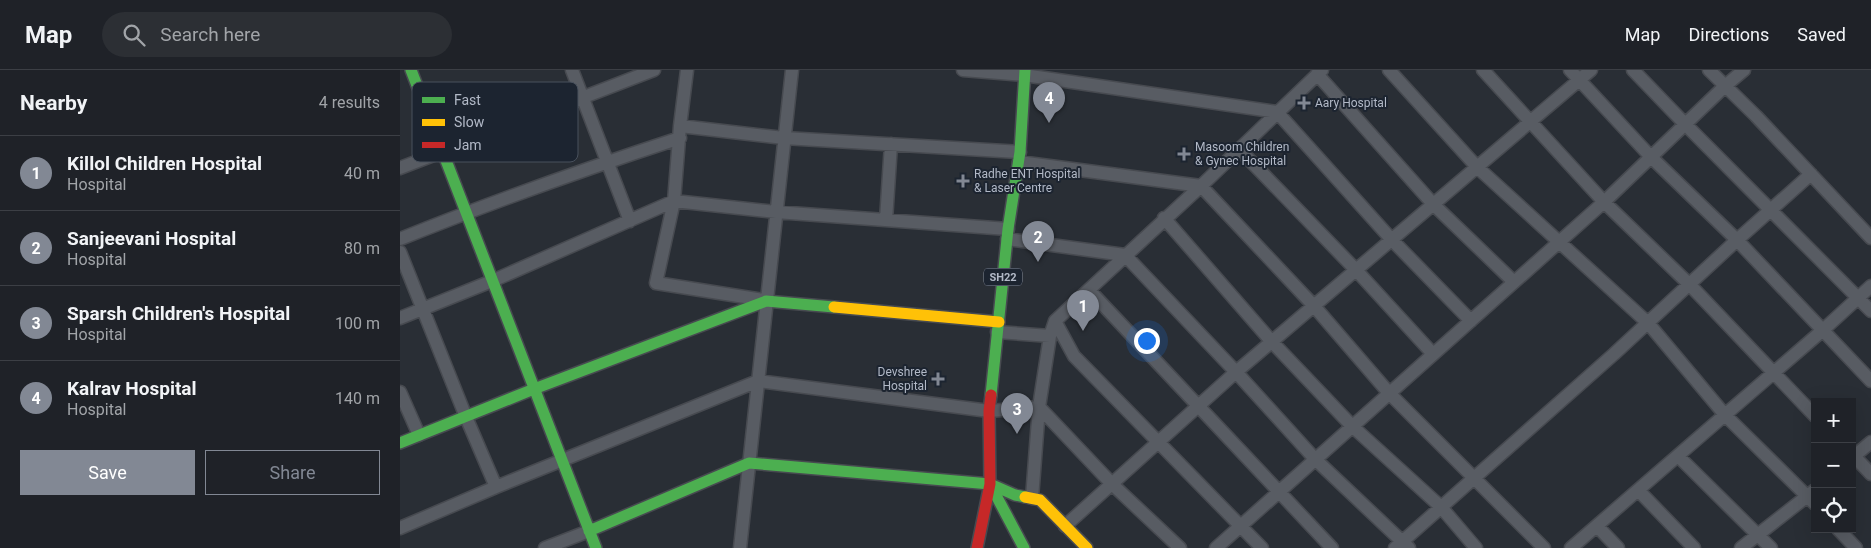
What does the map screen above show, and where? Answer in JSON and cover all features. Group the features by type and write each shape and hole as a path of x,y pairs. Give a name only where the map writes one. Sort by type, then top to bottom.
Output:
{"street":[{"path":"400,72 406,70"},
{"path":"411,70 416,82"},
{"path":"572,70 576,82"},
{"path":"578,100 654,70"},
{"path":"687,70 674,201 656,283 766,300 998,327 1050,336"},
{"path":"740,548 792,70"},
{"path":"963,70 1024,72 1277,112 1392,240 1471,321"},
{"path":"1389,70 1477,167 1648,323 1725,415 1811,496"},
{"path":"1483,70 1604,202 1689,284 1811,412"},
{"path":"1570,70 1652,157 1737,240 1871,381"},
{"path":"1065,526 1236,372 1591,70"},
{"path":"1633,70 1871,310"},
{"path":"1709,70 1871,238"},
{"path":"1216,548 1604,202 1744,70"},
{"name":"SH22","path":"977,548 990,484 989,411 1008,234 1020,157 1024,72"},
{"path":"1032,498 1038,408 1050,336 1055,321 1164,218 1201,186 1320,72 1433,204 1514,282"},
{"path":"578,87 630,221"},
{"path":"400,239 606,162 680,132 890,144 1020,157 1201,186 1314,306 1389,393 1544,548"},
{"path":"886,220 890,144"},
{"path":"1238,149 1356,270 1433,354"},
{"path":"400,168 416,162"},
{"path":"446,162 596,548"},
{"path":"400,318 492,282 674,201 776,212 886,220 1008,234 1125,255 1315,459 1402,546 1442,507 1811,174"},
{"path":"1164,218 1272,342 1352,426 1442,507 1476,548"},
{"path":"400,252 496,487"},
{"path":"1571,548 1774,373 1871,286"},
{"path":"1089,290 1332,548"},
{"path":"400,443 534,389 766,300"},
{"path":"1055,321 1074,356 1262,548"},
{"path":"400,528 758,381 989,411 1038,408 1112,484 1180,548"},
{"path":"400,392 419,435"},
{"path":"1856,454 1871,442"},
{"path":"1678,456 1771,548"},
{"path":"1856,459 1871,474"},
{"path":"545,548 749,463 990,484 1015,495 1040,500 1086,548"},
{"path":"990,484 1024,548"},
{"path":"1638,490 1694,548"},
{"path":"1741,548 1757,534 1811,498"},
{"path":"1597,526 1618,548"},
{"path":"1842,533 1856,548"}],"traffic: fast":[{"path":"411,70 416,82"},
{"path":"991,395 1008,229 1020,152 1025,70"},
{"path":"447,162 596,548"},
{"path":"400,443 534,389 766,301 834,307"},
{"path":"589,531 749,463 990,484 1015,495 1025,497"},
{"path":"990,484 1024,548"}],"traffic: slow":[{"path":"834,307 999,322"},
{"path":"1025,497 1040,500 1087,548"}],"traffic: jam":[{"path":"977,548 990,484 989,411 991,395"}],"place":[{"name":"Aary Hospital","path":"1304,103"},
{"name":"Kalrav Hospital","path":"1049,123"},
{"name":"Masoom Children & Gynec Hospital","path":"1184,154"},
{"name":"Radhe ENT Hospital & Laser Centre","path":"963,181"},
{"name":"Sanjeevani Hospital","path":"1038,262"},
{"name":"Killol Children Hospital","path":"1083,331"},
{"name":"Devshree Hospital","path":"938,379"},
{"name":"Sparsh Children's Hospital","path":"1017,434"}]}
